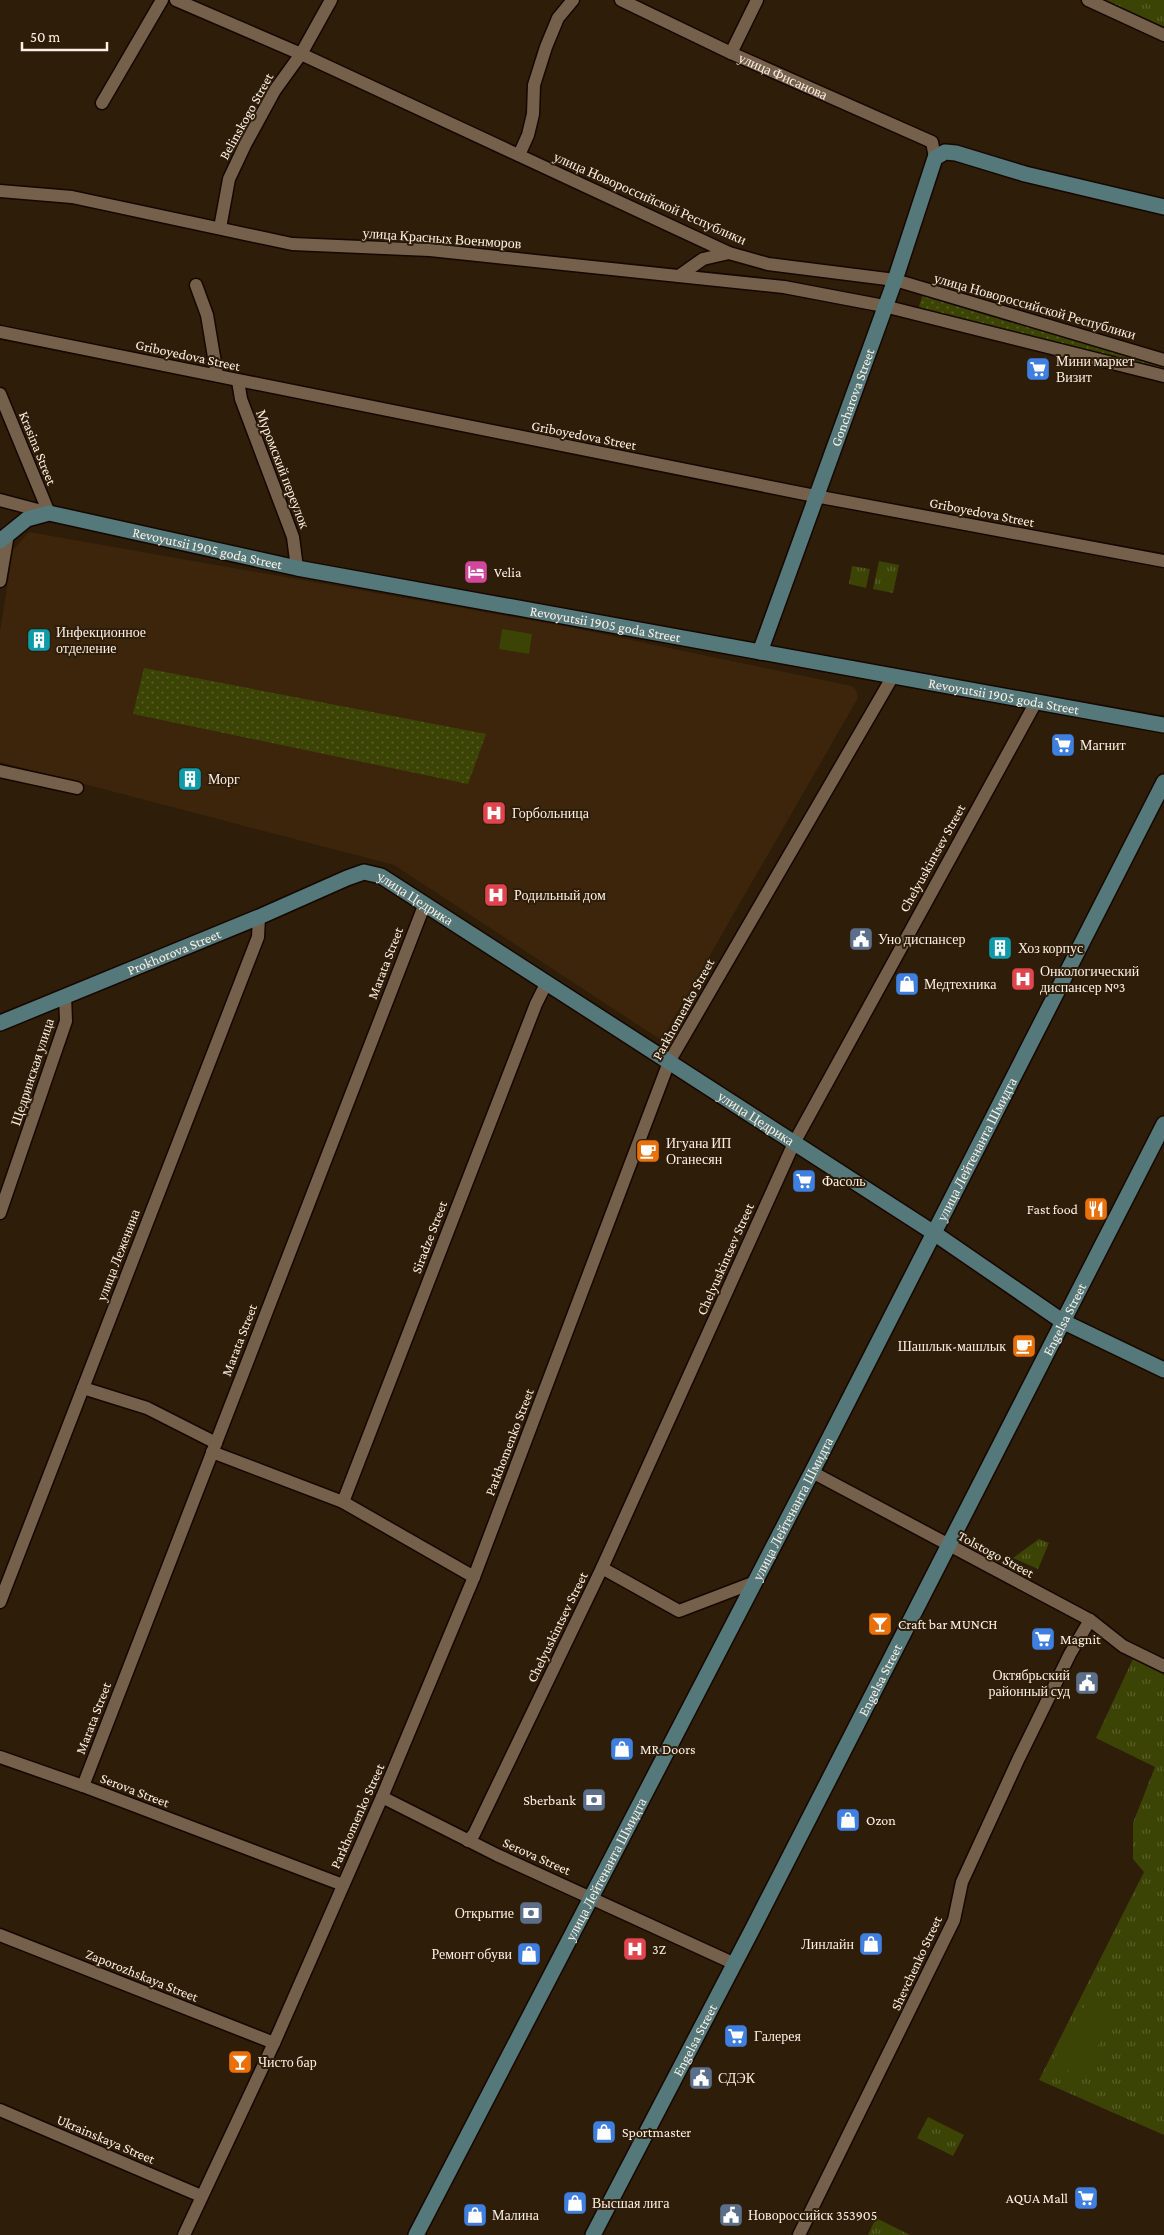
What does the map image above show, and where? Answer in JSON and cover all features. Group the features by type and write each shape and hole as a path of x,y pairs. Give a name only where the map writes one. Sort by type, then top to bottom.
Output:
{"street":[{"path":"102,103 162,0"},
{"name":"улица Новороссийской Республики","path":"176,0 301,54 729,253 768,264 895,280 1164,360"},
{"name":"Belinskogo Street","path":"220,228 229,179 275,90 301,54 331,0"},
{"path":"519,155 528,135 533,114 534,85 546,47 558,18 573,0"},
{"name":"улица Фисанова","path":"621,0 731,53 954,152"},
{"path":"731,53 757,0"},
{"path":"1088,0 1164,36"},
{"path":"932,142 935,158 940,154 954,152 1025,174 1164,207"},
{"name":"Goncharova Street","path":"760,652 895,280 935,158"},
{"name":"улица Красных Военморов","path":"0,191 72,197 292,244 430,250 679,276 784,287 884,306"},
{"path":"679,276 703,259 729,253"},
{"path":"196,285 207,314 217,375"},
{"path":"884,306 1164,376"},
{"name":"Griboyedova Street","path":"0,332 816,496 1164,561"},
{"name":"Муромский переулок","path":"238,381 241,399 294,537 297,568"},
{"name":"Krasina Street","path":"0,394 37,486 46,514"},
{"path":"14,504 24,505 33,500 37,486"},
{"name":"Revoyutsii 1905 goda Street","path":"0,500 46,514 297,568 1164,725"},
{"path":"0,581 4,537 27,519 46,514"},
{"name":"Parkhomenko Street","path":"184,2235 274,2043 382,1797 474,1577 669,1062 893,676"},
{"name":"Chelyuskintsev Street","path":"468,1841 474,1834 602,1568 794,1143 1036,702"},
{"path":"0,771 77,788"},
{"name":"улица Лейтенанта Шмидта","path":"416,2235 812,1472 1164,782"},
{"name":"улица Цедрика","path":"347,878 364,872 381,876 424,906 934,1233 1062,1321 1164,1370"},
{"name":"Prokhorova Street","path":"0,1023 259,917 347,878"},
{"name":"Marata Street","path":"83,1786 424,906"},
{"name":"улица Леженина","path":"0,1602 258,937 259,917"},
{"name":"Siradze Street","path":"344,1502 480,1147 536,1004 546,984"},
{"name":"Щедринская улица","path":"0,1214 66,1021 65,996"},
{"name":"Engelsa Street","path":"593,2235 735,1964 1164,1124"},
{"path":"83,1388 146,1408 214,1447 344,1502 474,1577"},
{"name":"Tolstogo Street","path":"812,1472 1090,1620 1123,1646 1164,1666"},
{"path":"602,1568 679,1611 755,1582"},
{"name":"Shevchenko Street","path":"799,2235 954,1920 962,1882 1070,1654 1090,1620"},
{"name":"Serova Street","path":"0,1757 83,1786 343,1885"},
{"name":"Serova Street","path":"382,1797 468,1841 735,1964"},
{"name":"Zaporozhskaya Street","path":"0,1934 274,2043"},
{"name":"Ukrainskaya Street","path":"0,2110 201,2196"}],"shaded area":[{"name":"Горбольница","path":"29,532 569,627 852,686 856,690 858,698 661,1040 394,865 0,762 0,631 13,550"}],"green space":[{"path":"1101,0 1164,0 1164,28"},
{"path":"923,294 1164,363 1164,372 918,310"},
{"path":"879,561 899,565 893,593 873,589"},
{"path":"852,566 870,569 866,588 849,584"},
{"path":"502,629 532,634 529,654 499,649"},
{"path":"144,668 486,734 468,784 133,714"},
{"path":"1039,1539 1049,1543 1038,1569 1013,1558"},
{"path":"1133,1659 1164,1675 1164,2135 1039,2080 1144,1872 1133,1859 1133,1823 1155,1767 1096,1738"},
{"path":"1087,2002 1114,2018 1080,2077 1053,2061"},
{"path":"928,2117 964,2135 953,2156 917,2138"},
{"path":"876,2218 910,2235 868,2235"}],"place":[{"name":"Мини маркет Визит","path":"1038,369"},
{"name":"Velia","path":"476,572"},
{"name":"Инфекционное отделение","path":"39,640"},
{"name":"Магнит","path":"1063,745"},
{"name":"Морг","path":"190,779"},
{"name":"Горбольница","path":"494,813"},
{"name":"Родильный дом","path":"496,895"},
{"name":"Уно диспансер","path":"861,939"},
{"name":"Хоз корпус","path":"1000,948"},
{"name":"Онкологический диспансер №3","path":"1023,979"},
{"name":"Медтехника","path":"907,984"},
{"name":"Игуана ИП Оганесян","path":"648,1151"},
{"name":"Фасоль","path":"804,1181"},
{"name":"Fast food","path":"1096,1209"},
{"name":"Шашлык-машлык","path":"1024,1346"},
{"name":"Craft bar MUNCH","path":"880,1624"},
{"name":"Magnit","path":"1043,1639"},
{"name":"Октябрьский районный суд","path":"1087,1683"},
{"name":"MR Doors","path":"622,1749"},
{"name":"Sberbank","path":"594,1800"},
{"name":"Ozon","path":"848,1820"},
{"name":"Открытие","path":"531,1913"},
{"name":"Линлайн","path":"871,1944"},
{"name":"3Z","path":"635,1949"},
{"name":"Ремонт обуви","path":"529,1954"},
{"name":"Галерея","path":"736,2036"},
{"name":"Чисто бар","path":"240,2062"},
{"name":"СДЭК","path":"701,2078"},
{"name":"Sportmaster","path":"604,2132"},
{"name":"AQUA Mall","path":"1086,2198"},
{"name":"Высшая лига","path":"575,2203"},
{"name":"Малина","path":"475,2215"},
{"name":"Новороссийск 353905","path":"731,2215"}]}
